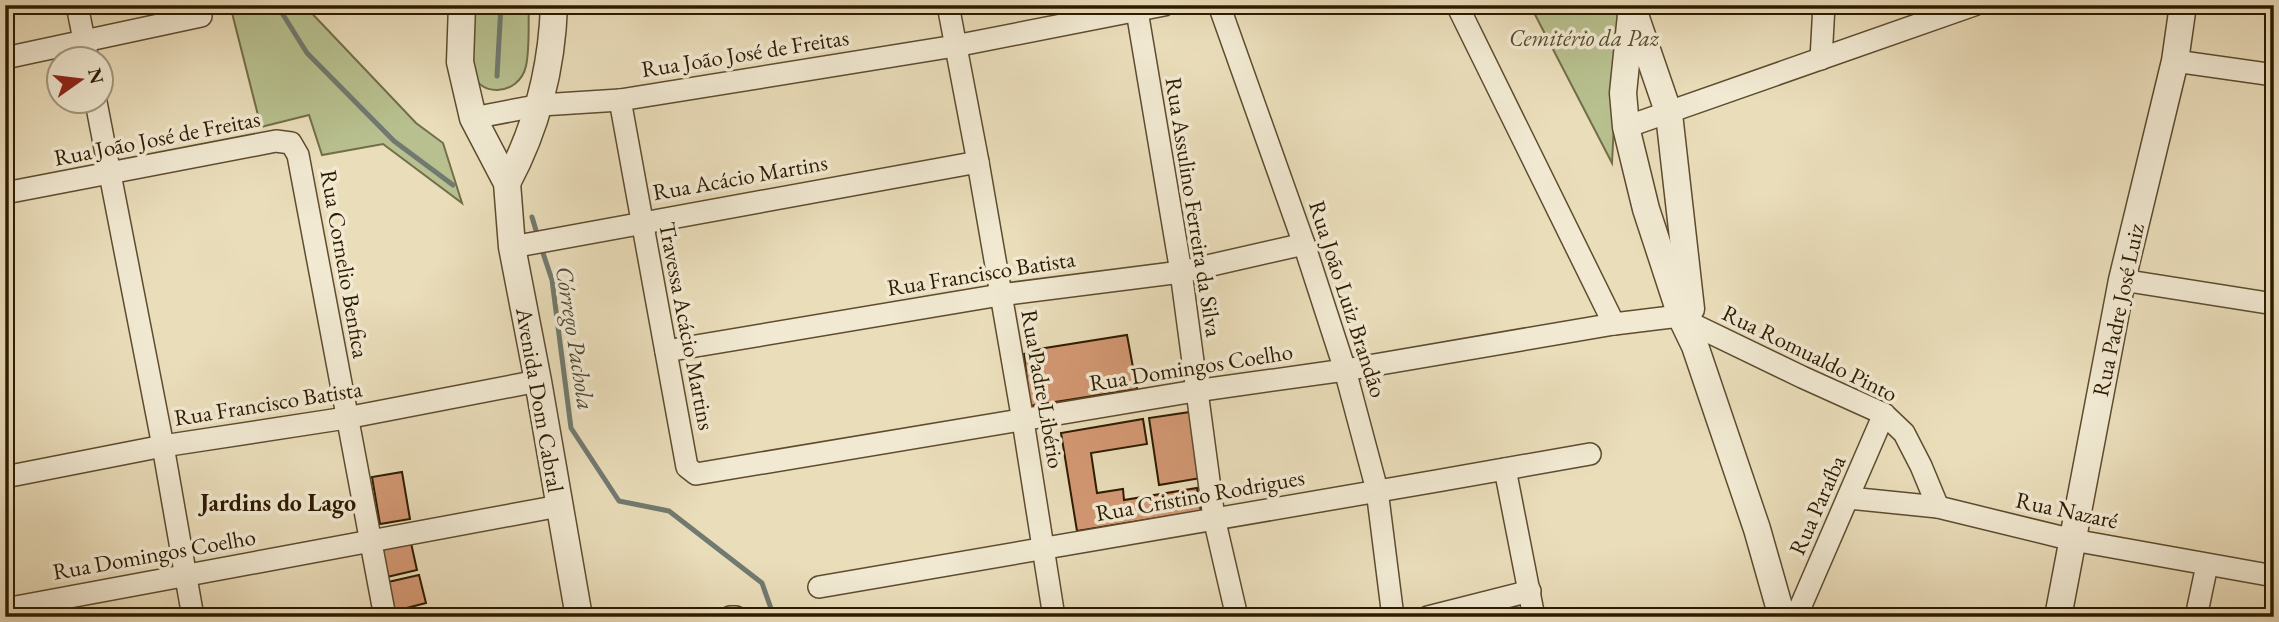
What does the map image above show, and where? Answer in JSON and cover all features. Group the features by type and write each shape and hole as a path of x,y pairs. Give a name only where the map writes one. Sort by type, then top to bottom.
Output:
{"street":[{"path":"77,5 85,46"},
{"path":"462,5 460,62 473,118 507,183"},
{"path":"507,183 523,152 541,105 548,69 554,5"},
{"name":"Rua Padre Libério","path":"948,5 1023,421 1054,617"},
{"name":"Rua João José de Freitas","path":"473,118 541,105 620,100 955,46 1164,5"},
{"name":"Rua João Luiz Brandão","path":"1219,5 1304,244 1345,370 1377,490 1393,617"},
{"path":"1457,5 1614,324"},
{"path":"1821,59 1824,5"},
{"path":"1626,127 1974,5"},
{"name":"Rua Padre José Luiz","path":"2058,617 2122,280 2175,61 2183,5"},
{"path":"1632,6 1669,114 1690,330"},
{"path":"1632,6 1623,93 1634,166 1756,529 1782,617"},
{"name":"Rua Assulino Ferreira da Silva","path":"1137,11 1181,272 1214,518 1237,617"},
{"path":"100,46 201,16"},
{"path":"5,58 46,54"},
{"path":"2175,61 2274,75"},
{"name":"Travessa Acácio Martins","path":"620,100 640,222 687,467 696,474"},
{"path":"99,116 163,446 192,617"},
{"name":"Rua João José de Freitas","path":"5,193 276,141"},
{"name":"Rua Cornelio Benfica","path":"276,141 291,143 298,155 385,617"},
{"name":"Rua Acácio Martins","path":"519,246 978,162"},
{"name":"Avenida Dom Cabral","path":"507,183 579,617"},
{"path":"1653,227 1681,220"},
{"name":"Rua Francisco Batista","path":"666,351 1000,295 1181,272 1304,244"},
{"path":"2122,280 2274,304"},
{"name":"Rua Domingos Coelho","path":"696,474 1614,324 1671,317 1690,330"},
{"name":"Rua Romualdo Pinto","path":"1690,330 1884,414 1904,433 1938,507"},
{"name":"Rua Francisco Batista","path":"5,477 163,446 346,418 538,381"},
{"name":"Rua Paraíba","path":"1796,617 1884,414"},
{"name":"Rua Cristino Rodrigues","path":"819,587 1043,551 1214,518 1590,454"},
{"path":"1505,469 1534,617"},
{"name":"Rua Nazaré","path":"1849,498 1938,507 2073,540 2274,576"},
{"name":"Rua Domingos Coelho","path":"5,608 559,506"},
{"path":"2196,617 2207,565"},
{"path":"1429,617 1530,591"},
{"path":"730,617 736,617"}],"green space":[{"path":"230,5 304,5 416,123 443,143 462,203 383,144 322,155 309,115 261,127"},
{"path":"473,5 529,5 526,66 522,76 507,88 488,89 474,77 469,52"},
{"name":"Cemitério da Paz","path":"1530,5 1620,5 1612,163"}],"building":[{"path":"1127,335 1137,389 1030,406 1024,354"},
{"path":"1190,412 1201,478 1159,485 1149,418"},
{"path":"1143,419 1147,444 1091,453 1097,493 1123,489 1124,500 1197,488 1201,511 1077,531 1061,433"},
{"path":"402,472 410,519 380,524 372,477"},
{"path":"411,543 417,570 387,577 381,550"},
{"path":"419,575 426,603 395,611 388,582"}],"waterway":[{"name":"Córrego Pachola","path":"277,5 307,53 394,141 453,185"},
{"path":"497,76 501,5"},
{"name":"Córrego Pachola","path":"532,217 538,237"},
{"name":"Córrego Pachola","path":"541,247 552,280 571,428 619,501 669,511 762,583 774,617"}],"district":[{"name":"Jardins do Lago","path":"278,503"}]}
